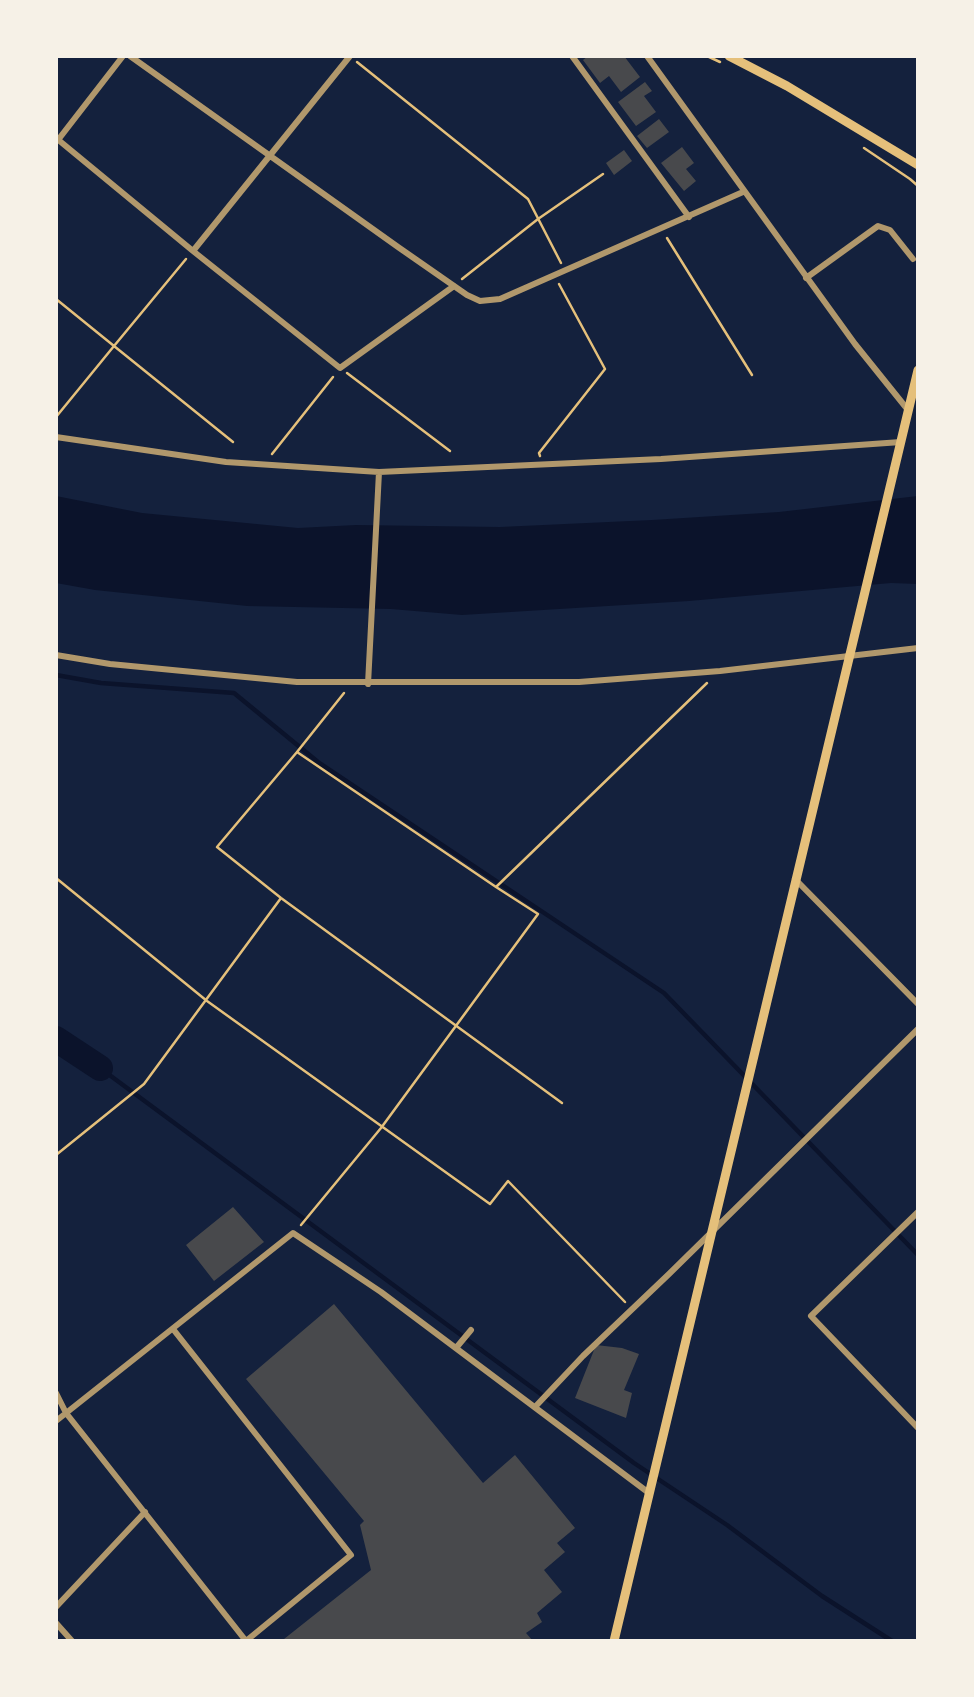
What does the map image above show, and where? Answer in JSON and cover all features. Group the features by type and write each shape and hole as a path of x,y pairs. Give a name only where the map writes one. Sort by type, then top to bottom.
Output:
{"main road":[{"path":"729,56 787,86 918,165"},
{"path":"614,1641 918,370"}],"street":[{"path":"123,56 57,140 340,368 454,286"},
{"path":"130,56 454,286 480,301 500,299 743,192"},
{"path":"193,251 349,56"},
{"path":"572,56 689,217"},
{"path":"648,56 806,278 908,410"},
{"path":"806,278 878,226 890,230 913,259"},
{"path":"56,437 226,462 379,472 661,459 901,442"},
{"path":"368,684 379,472"},
{"path":"56,655 193,673 297,682 368,684 579,682 720,671 918,648"},
{"path":"796,880 918,1004"},
{"path":"537,1405 551,1388 918,1029"},
{"path":"918,1212 811,1316 918,1428"},
{"path":"56,1421 293,1233 381,1292 650,1488"},
{"path":"56,1393 66,1413 246,1641 351,1555 173,1329"},
{"path":"456,1348 471,1330"},
{"path":"56,1606 145,1512"},
{"path":"56,1623 72,1641"}],"path":[{"path":"349,56 528,199 564,270"},
{"path":"454,286 538,219 603,174"},
{"path":"661,229 751,376"},
{"path":"56,417 193,251"},
{"path":"540,465 540,453 605,369 555,275"},
{"path":"56,299 233,442"},
{"path":"263,465 340,368 450,451"},
{"path":"496,887 720,671"},
{"path":"352,684 217,847 456,1028 562,1103"},
{"path":"293,1233 311,1216 381,1128 538,914 297,752"},
{"path":"56,878 207,1001 381,1128 491,1204 508,1181 632,1309"},
{"path":"56,1155 144,1084 281,898"}],"water":[{"path":"56,496 142,513 298,528 356,525 500,527 652,520 779,512 918,496 918,584 891,583 689,601 462,615 391,609 247,606 95,590 56,583"}],"building":[{"path":"588,56 624,56 640,77 621,92 609,76 600,83 583,60"},
{"path":"645,82 652,91 644,96 656,112 636,126 618,102"},
{"path":"659,119 669,132 647,148 637,136"},
{"path":"682,147 694,163 686,169 696,181 684,191 661,163"},
{"path":"624,150 632,161 614,175 606,163"},
{"path":"233,1207 264,1242 214,1281 186,1245"},
{"path":"334,1304 483,1483 515,1455 575,1528 557,1543 565,1552 544,1570 562,1592 537,1613 542,1622 526,1633 533,1641 285,1641 284,1639 371,1570 360,1525 364,1521 246,1379"},
{"path":"596,1345 622,1348 639,1354 624,1390 632,1393 626,1418 575,1398"}],"waterway":[{"path":"56,675 101,683 234,693 318,762 664,993 918,1255"},
{"path":"56,1039 100,1068"},
{"path":"100,1068 634,1463 727,1525 822,1596 892,1641"}]}
